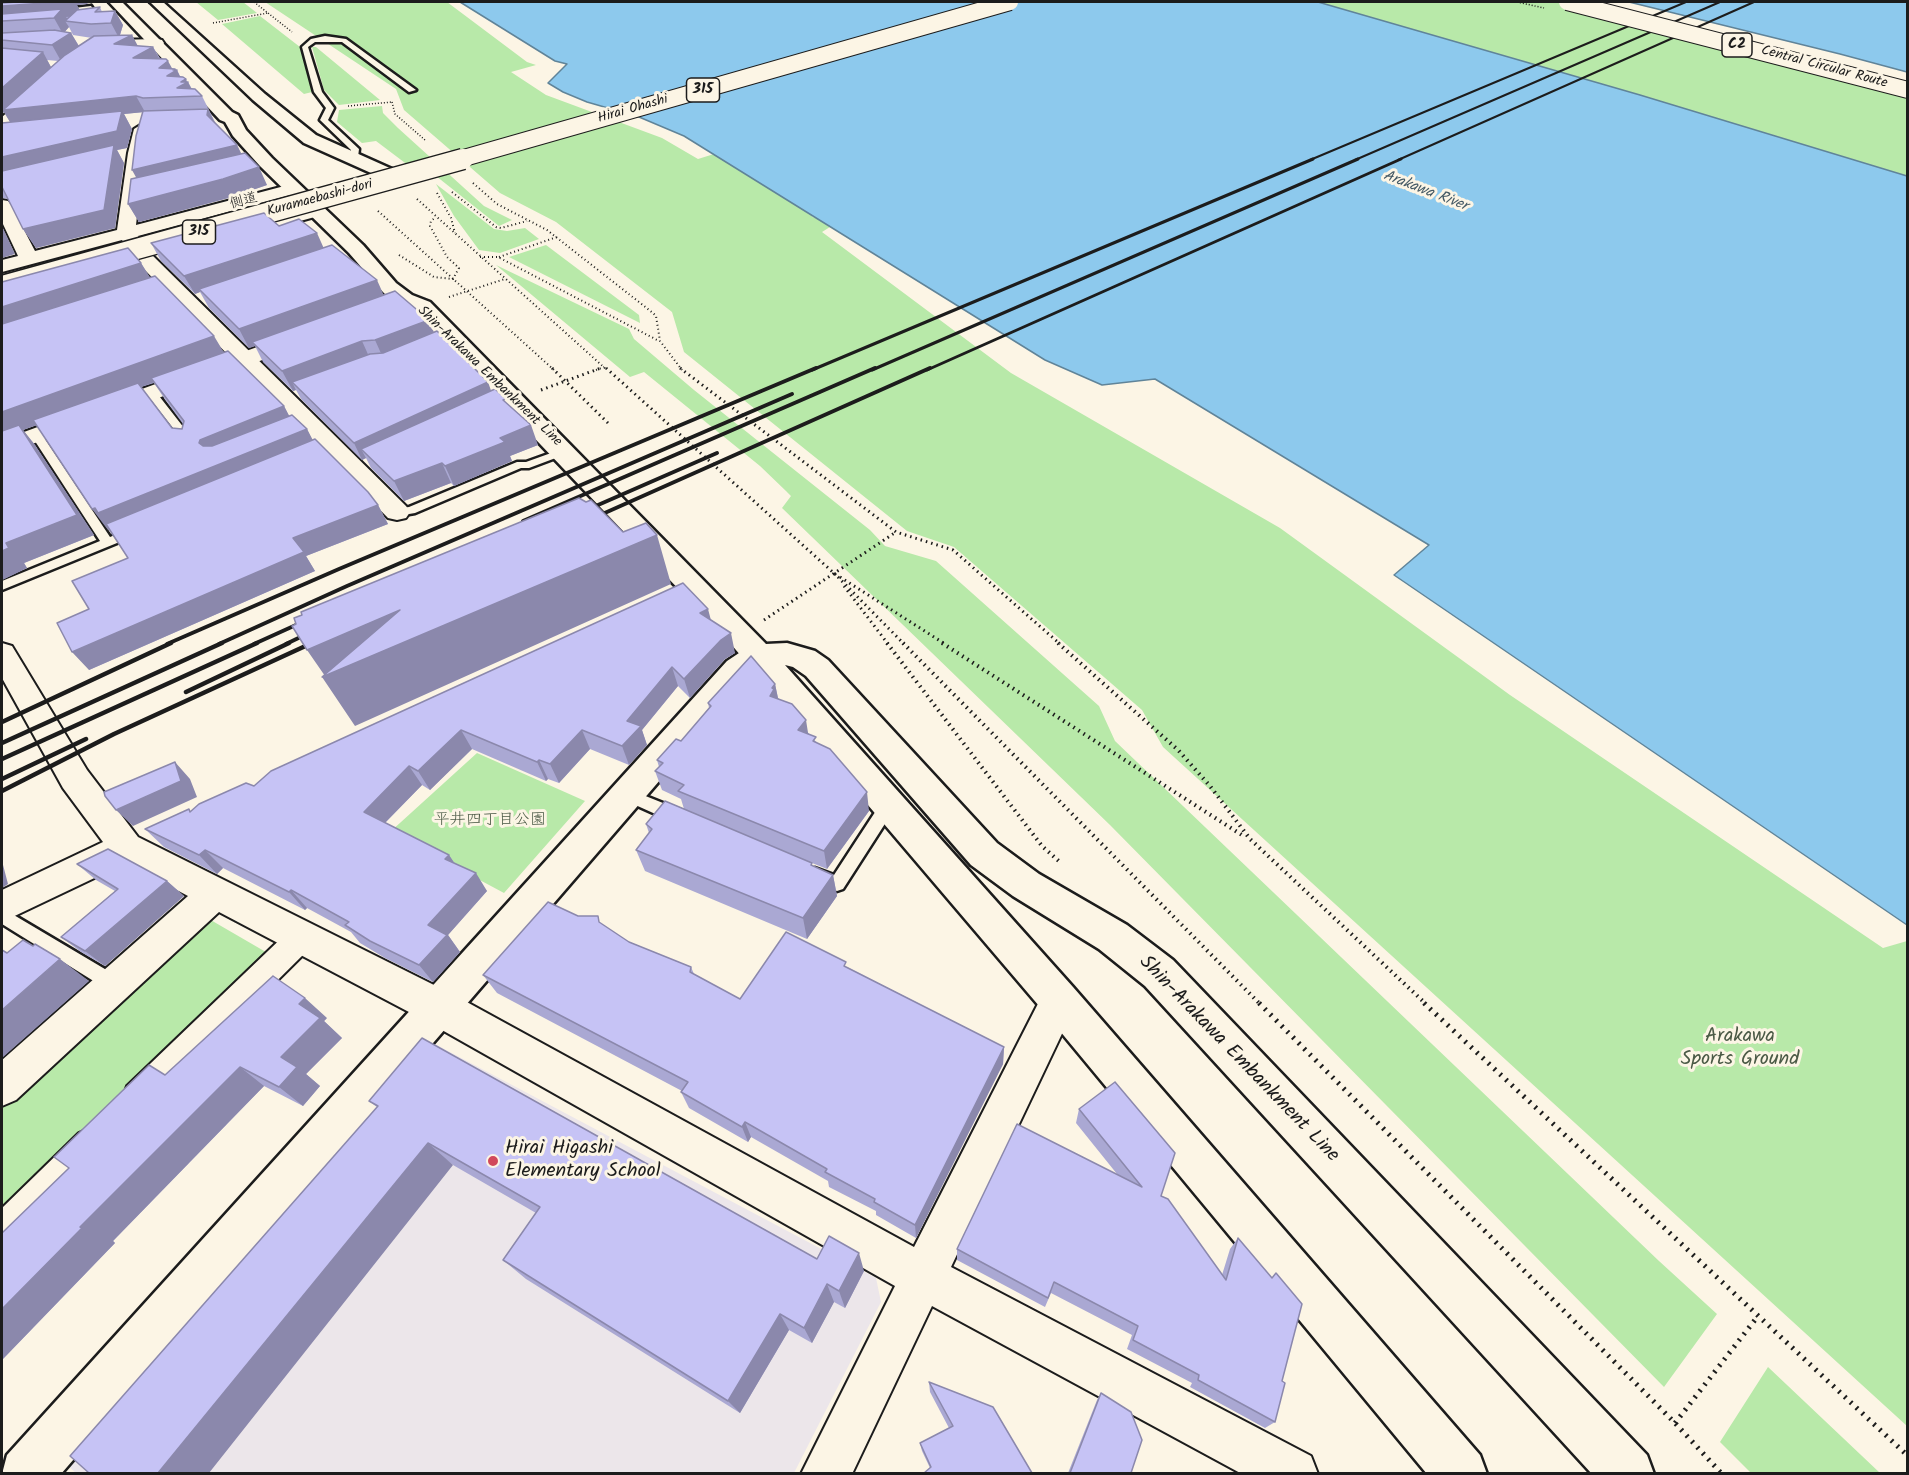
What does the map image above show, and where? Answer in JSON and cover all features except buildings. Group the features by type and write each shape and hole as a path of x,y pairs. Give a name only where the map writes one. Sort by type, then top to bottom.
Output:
{"main road":[{"path":"156,2 259,97 310,139 391,176"},
{"name":"Hirai Ohashi","path":"391,176 980,2"},
{"name":"Hirai Ohashi","path":"391,176 1010,2"},
{"name":"Central Circular Route","path":"1567,2 1908,90"},
{"name":"Central Circular Route","path":"1593,2 1908,82"},
{"name":"Shin-Arakawa Embankment Line","path":"121,12 157,43 226,116 232,119 260,163 316,211 348,252 404,300 422,307 450,341 508,401 565,451 695,585 1059,1000 1461,1473"},
{"name":"Kuramaebashi-dori","path":"2,276 391,176"},
{"name":"Kuramaebashi-dori","path":"2,286 391,176"},
{"path":"378,310 404,300"},
{"path":"2,448 322,330"},
{"path":"26,1473 628,795 738,669 750,645"},
{"name":"Shin-Arakawa Embankment Line","path":"750,645 804,659 817,668 984,854 1026,885 1113,937 1159,973 1628,1473"}],"street":[{"path":"82,49 99,45 157,43"},
{"path":"5,131 51,81"},
{"path":"124,121 150,119 136,153 136,193 126,233 144,258 190,305 244,359 289,398 305,428 328,452 358,466 397,512"},
{"path":"210,119 232,119"},
{"path":"113,159 136,153"},
{"name":"側道","path":"2,266 292,189"},
{"path":"2,205 29,258"},
{"path":"2,297 316,211"},
{"path":"148,293 171,285"},
{"path":"190,305 211,298"},
{"path":"663,600 695,585"},
{"path":"2,653 75,778 126,847 440,1008 922,1276 1293,1473"},
{"path":"2,907 159,832"},
{"path":"2,1086 216,893"},
{"path":"2,1231 302,937"},
{"path":"826,1473 1059,1000"}],"lane":[{"path":"48,5 93,4"},
{"path":"56,10 93,4"},
{"path":"83,19 93,4"},
{"path":"354,158 355,149 324,120 330,108 318,92 305,47 313,40 324,38 344,40 412,90"},
{"path":"152,394 192,445"},
{"path":"38,435 107,542"},
{"path":"397,512 411,510 521,464 525,466 565,451"},
{"path":"2,586 149,525"},
{"path":"628,795 694,823"},
{"path":"804,870 837,884 889,805"},
{"path":"2,915 114,984"}],"path":[{"path":"254,2 292,32 313,40"},
{"path":"213,23 269,13"},
{"path":"330,108 392,100 395,114 429,144"},
{"path":"391,176 834,573 1722,1473"},
{"path":"471,181 497,204 557,237 656,316 660,341"},
{"path":"448,189 496,227 501,228 529,221"},
{"path":"436,191 450,218 455,234"},
{"path":"371,205 566,381 610,425"},
{"path":"436,217 431,221 430,226 447,257 459,268 453,279"},
{"path":"480,258 498,257 557,237"},
{"path":"396,254 434,277 453,279"},
{"path":"498,257 660,341 680,368 896,532 953,550 1178,750 1210,786 1250,839 1908,1456"},
{"path":"468,291 506,279"},
{"path":"508,401 604,367"},
{"path":"750,645 834,573 896,532"},
{"path":"834,573 1250,839"},
{"path":"834,573 1042,846 1068,870"},
{"path":"1674,1423 1758,1316"}],"shaded area":[{"name":"Hirai Higashi Elementary School","path":"433,1043 876,1278 881,1302 794,1473 77,1474 66,1464"}],"green space":[{"path":"196,2 243,2 257,13 218,20"},
{"name":"Arakawa Sports Ground","path":"265,2 447,2 527,62 536,65 511,72 546,95 662,138 698,159 714,154 812,214 812,217 818,218 830,227 822,232 1011,373 1280,528 1510,695 1883,948 1907,941 1907,1426 1163,747 1142,710 954,547 907,531 684,352 672,312 556,222 500,193 404,110 396,89"},
{"path":"1318,2 1556,2 1907,92 1907,176 1640,95"},
{"path":"260,16 300,47 312,92 304,94 222,24"},
{"path":"312,47 316,47 380,100 339,105 324,90"},
{"path":"382,106 383,113 398,128 484,206 512,220 499,226 436,176 425,178 376,141 362,143 337,122 339,110"},
{"path":"436,184 494,229 507,231 525,228 539,239 500,253 479,250 454,216"},
{"path":"546,245 639,315 640,323 509,257"},
{"path":"496,265 629,329 634,339 694,390 870,530 885,546 936,561 1099,706 1115,741 1717,1314 1664,1387 1110,825 782,508 791,496 760,466 644,372 630,377"},
{"name":"平井四丁目公園","path":"477,753 585,801 504,893 390,832"},
{"path":"209,919 271,955 2,1219 2,1105"},
{"path":"1768,1367 1880,1473 1751,1473 1720,1442"}],"water":[{"name":"Arakawa River","path":"460,2 1318,2 1640,95 1907,176 1907,925 1394,575 1429,545 1155,379 1102,385 1045,360 684,136 639,117 587,102 563,92 548,83 567,64 555,61"},
{"path":"1629,2 1907,2 1907,72 1840,54"}],"railway":[{"path":"1310,160 1686,2"},
{"path":"1355,160 1720,2"},
{"path":"1398,160 1754,2"},
{"path":"812,370 1313,159"},
{"path":"872,370 1358,159"},
{"path":"927,370 1401,159"},
{"path":"167,644 816,368"},
{"path":"523,521 875,368"},
{"path":"589,520 930,368"},
{"path":"219,644 347,586 792,394"},
{"path":"582,512 717,453"},
{"path":"254,644 307,620"},
{"path":"286,644 313,631"},
{"path":"309,644 320,639"},
{"path":"2,722 171,643"},
{"path":"2,743 222,643"},
{"path":"2,759 257,643"},
{"path":"186,692 289,643"},
{"path":"2,791 114,734 312,643"},
{"path":"2,779 86,739"}],"place":[{"name":"Hirai Higashi Elementary School","path":"493,1161"}]}
